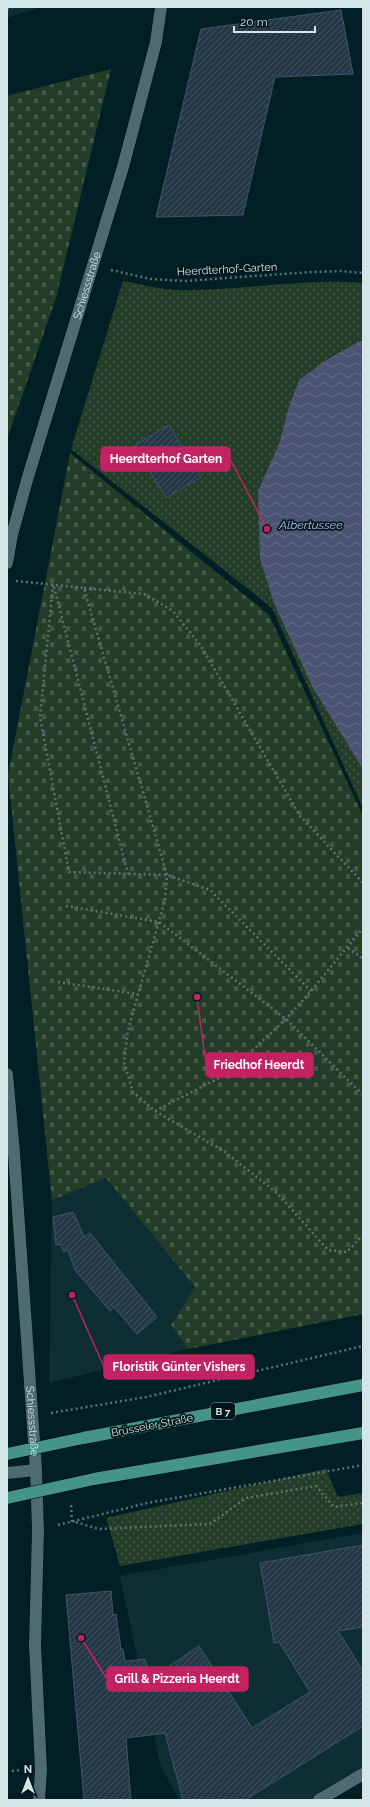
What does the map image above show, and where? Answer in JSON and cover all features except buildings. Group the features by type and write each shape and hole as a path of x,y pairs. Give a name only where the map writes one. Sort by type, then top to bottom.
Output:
{"highway":[{"name":"Brüsseler Straße","path":"7,1454 363,1385"},
{"path":"7,1498 94,1479 363,1433"}],"street":[{"name":"Schiessstraße","path":"7,563 12,535 27,480 123,167 143,95 156,42 161,7"},
{"name":"Schiessstraße","path":"7,1074 14,1153 36,1470 38,1530 35,1645 40,1770 39,1800"},
{"path":"7,1473 36,1470"},
{"name":"Schiessstraße","path":"40,1770 47,1800"},
{"path":"319,1800 363,1774"}],"path":[{"path":"7,9 13,7"},
{"name":"Heerdterhof-Garten","path":"93,266 151,279 184,281 311,272 363,273"},
{"path":"15,581 144,594 173,611 200,646 300,816 363,883"},
{"path":"53,585 128,874"},
{"path":"53,585 40,717 69,872 168,875 210,890 311,991"},
{"path":"84,588 168,875 165,900 128,1030 124,1062 133,1092 155,1112 225,1152 271,1188 328,1250 347,1252 363,1235"},
{"path":"66,906 159,922 286,1019 363,1095"},
{"path":"155,1112 227,1074 286,1019 348,948 363,928"},
{"path":"348,948 363,959"},
{"path":"58,982 138,994"},
{"path":"33,1416 146,1397 363,1346"},
{"path":"38,1530 146,1503 363,1465"},
{"path":"72,1521 99,1530 210,1524 246,1498 316,1486 334,1507 363,1503"},
{"path":"70,1499 72,1521"}],"shaded area":[{"path":"7,7 41,7 7,18"},
{"path":"106,1178 195,1287 171,1325 188,1349 49,1383 52,1200"},
{"path":"363,1533 363,1777 324,1800 180,1800 161,1767 120,1576"}],"green space":[{"path":"111,69 56,298 7,439 7,96"},
{"path":"123,281 173,290 226,289 317,282 363,283 363,808 272,608 71,449"},
{"path":"70,453 269,615 363,816 363,1314 188,1349 171,1325 195,1287 106,1178 52,1200 8,775"},
{"path":"326,1469 338,1497 363,1493 363,1524 120,1566 106,1518"}],"water":[{"name":"Albertussee","path":"360,341 363,341 363,769 313,688 274,603 260,559 258,491 279,444 289,407 299,380 325,361"}],"place":[{"name":"Heerdterhof Garten","path":"267,529"},
{"name":"Friedhof Heerdt","path":"197,997"},
{"name":"Floristik Günter Vishers","path":"72,1295"},
{"name":"Grill & Pizzeria Heerdt","path":"81,1638"}]}
